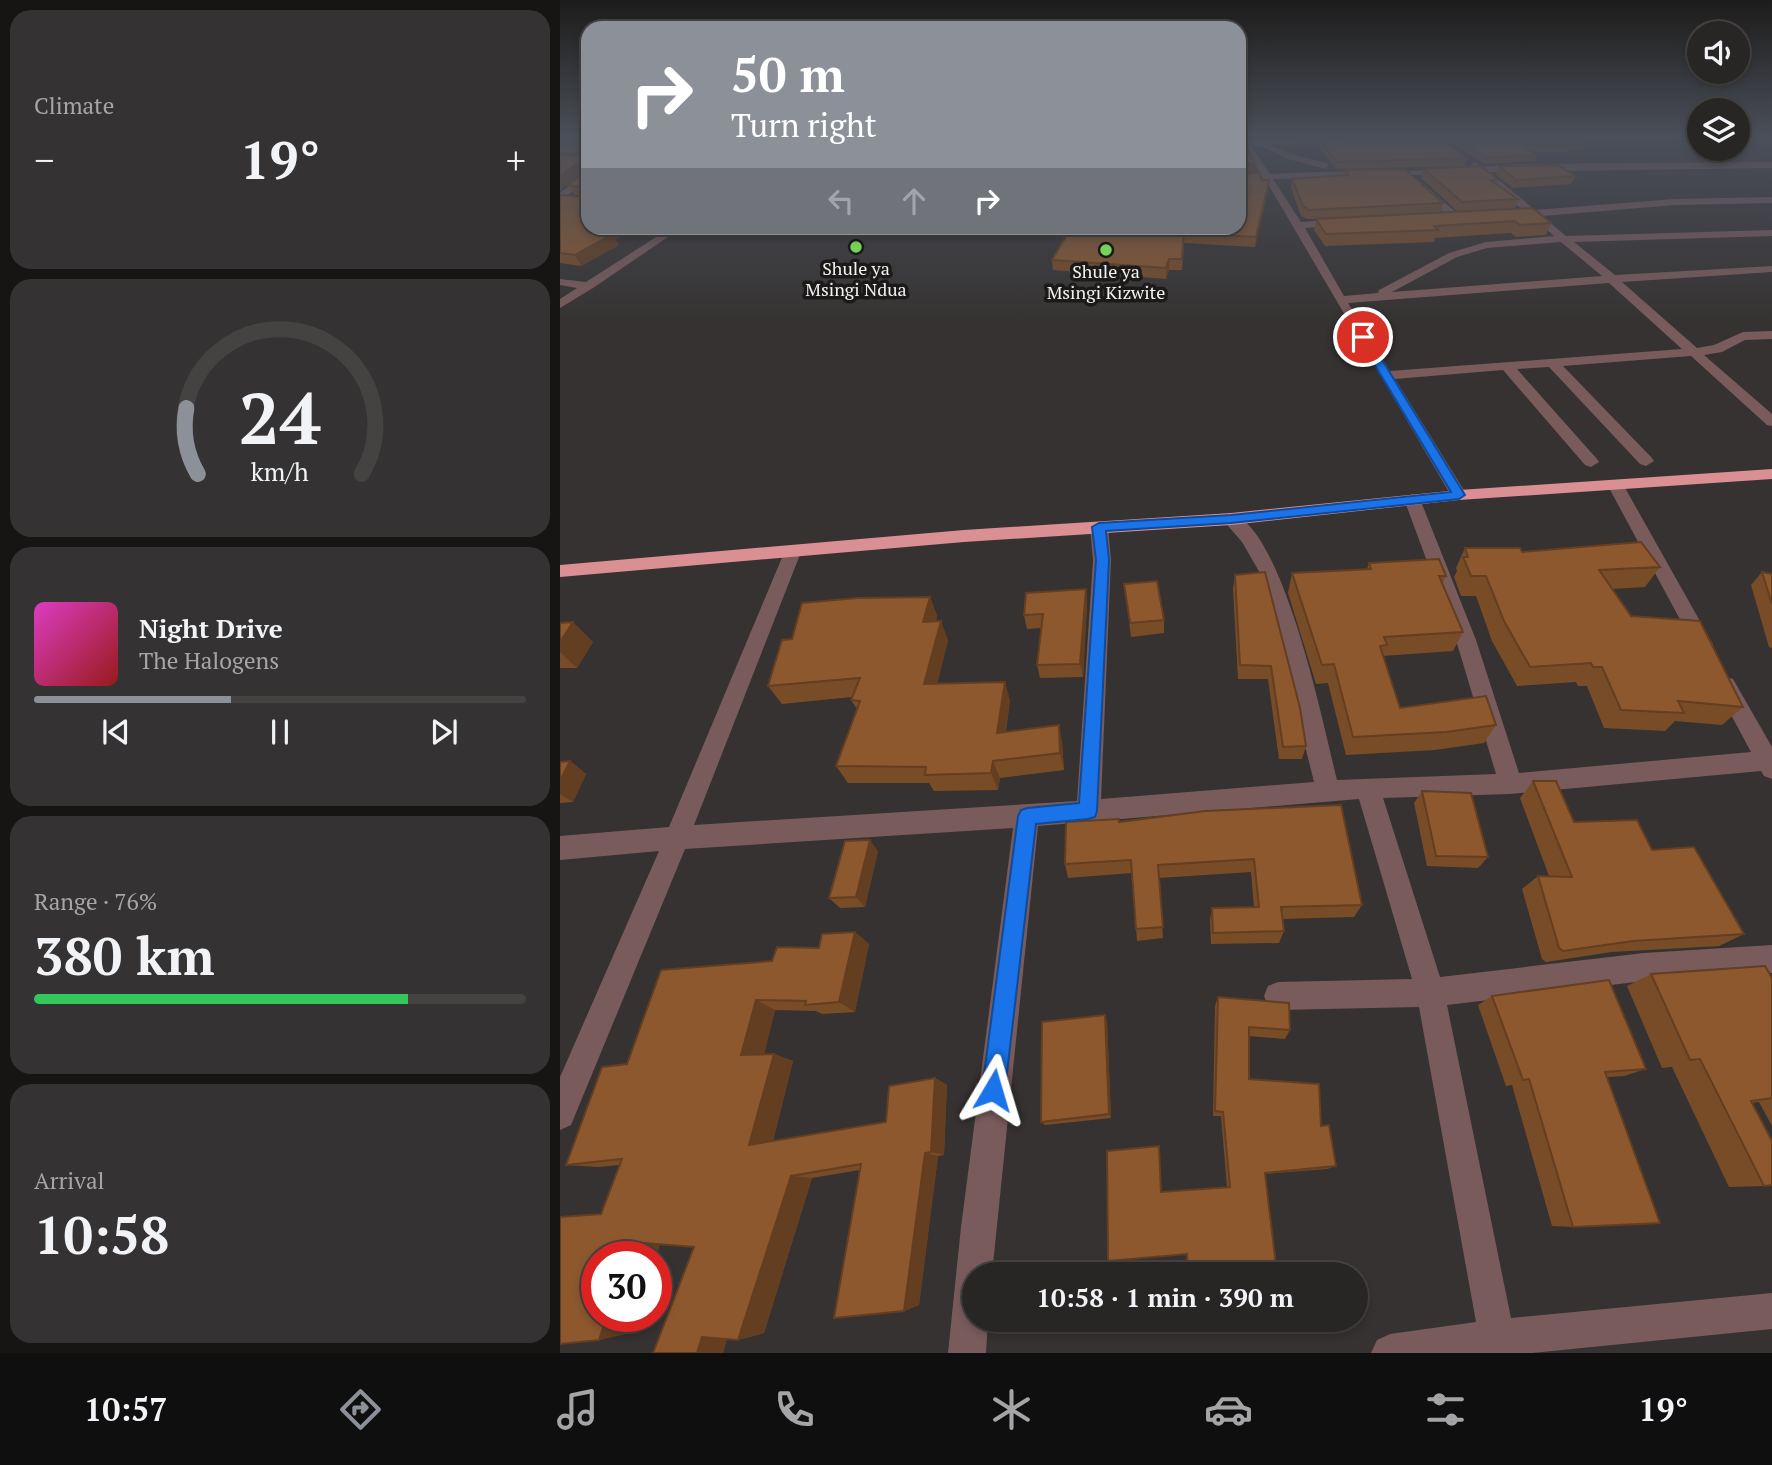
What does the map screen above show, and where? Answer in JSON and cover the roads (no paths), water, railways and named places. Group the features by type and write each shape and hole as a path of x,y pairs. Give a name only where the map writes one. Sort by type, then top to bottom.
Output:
{"highway":[{"path":"560,571 1099,527 1231,519 1459,495 1772,474"}],"street":[{"path":"1286,198 1340,300 1459,495"},
{"path":"1434,198 1454,216"},
{"path":"1515,198 1612,279 1772,422"},
{"path":"560,199 577,200 560,208"},
{"path":"1723,200 1742,213"},
{"path":"1495,215 1723,200 1772,200"},
{"path":"1441,217 1468,216"},
{"path":"1752,219 1772,232"},
{"path":"1298,225 1350,222"},
{"path":"1376,296 1470,249 1561,239 1772,232"},
{"path":"560,304 666,235"},
{"path":"1340,300 1772,269"},
{"path":"560,282 589,286"},
{"path":"1387,375 1693,352 1717,349 1742,336 1772,335"},
{"path":"1553,363 1646,461"},
{"path":"1507,366 1591,462"},
{"path":"560,848 1027,816 1368,788 1510,784 1770,764 1616,486"},
{"path":"1412,499 1441,565 1461,622 1484,690 1510,784"},
{"path":"1231,519 1256,550 1273,580 1328,791"},
{"path":"1088,811 1102,560 1099,527"},
{"path":"560,1114 677,838 792,552"},
{"path":"1368,788 1430,992 1497,1338"},
{"path":"967,1353 979,1214 1027,816"},
{"path":"1278,996 1430,992 1600,971 1716,960 1772,958"},
{"path":"1390,1353 1497,1338 1772,1311"}],"place":[{"name":"Shule ya Msingi Ndua","path":"856,247"},
{"name":"Shule ya Msingi Kizwite","path":"1106,250"}]}
